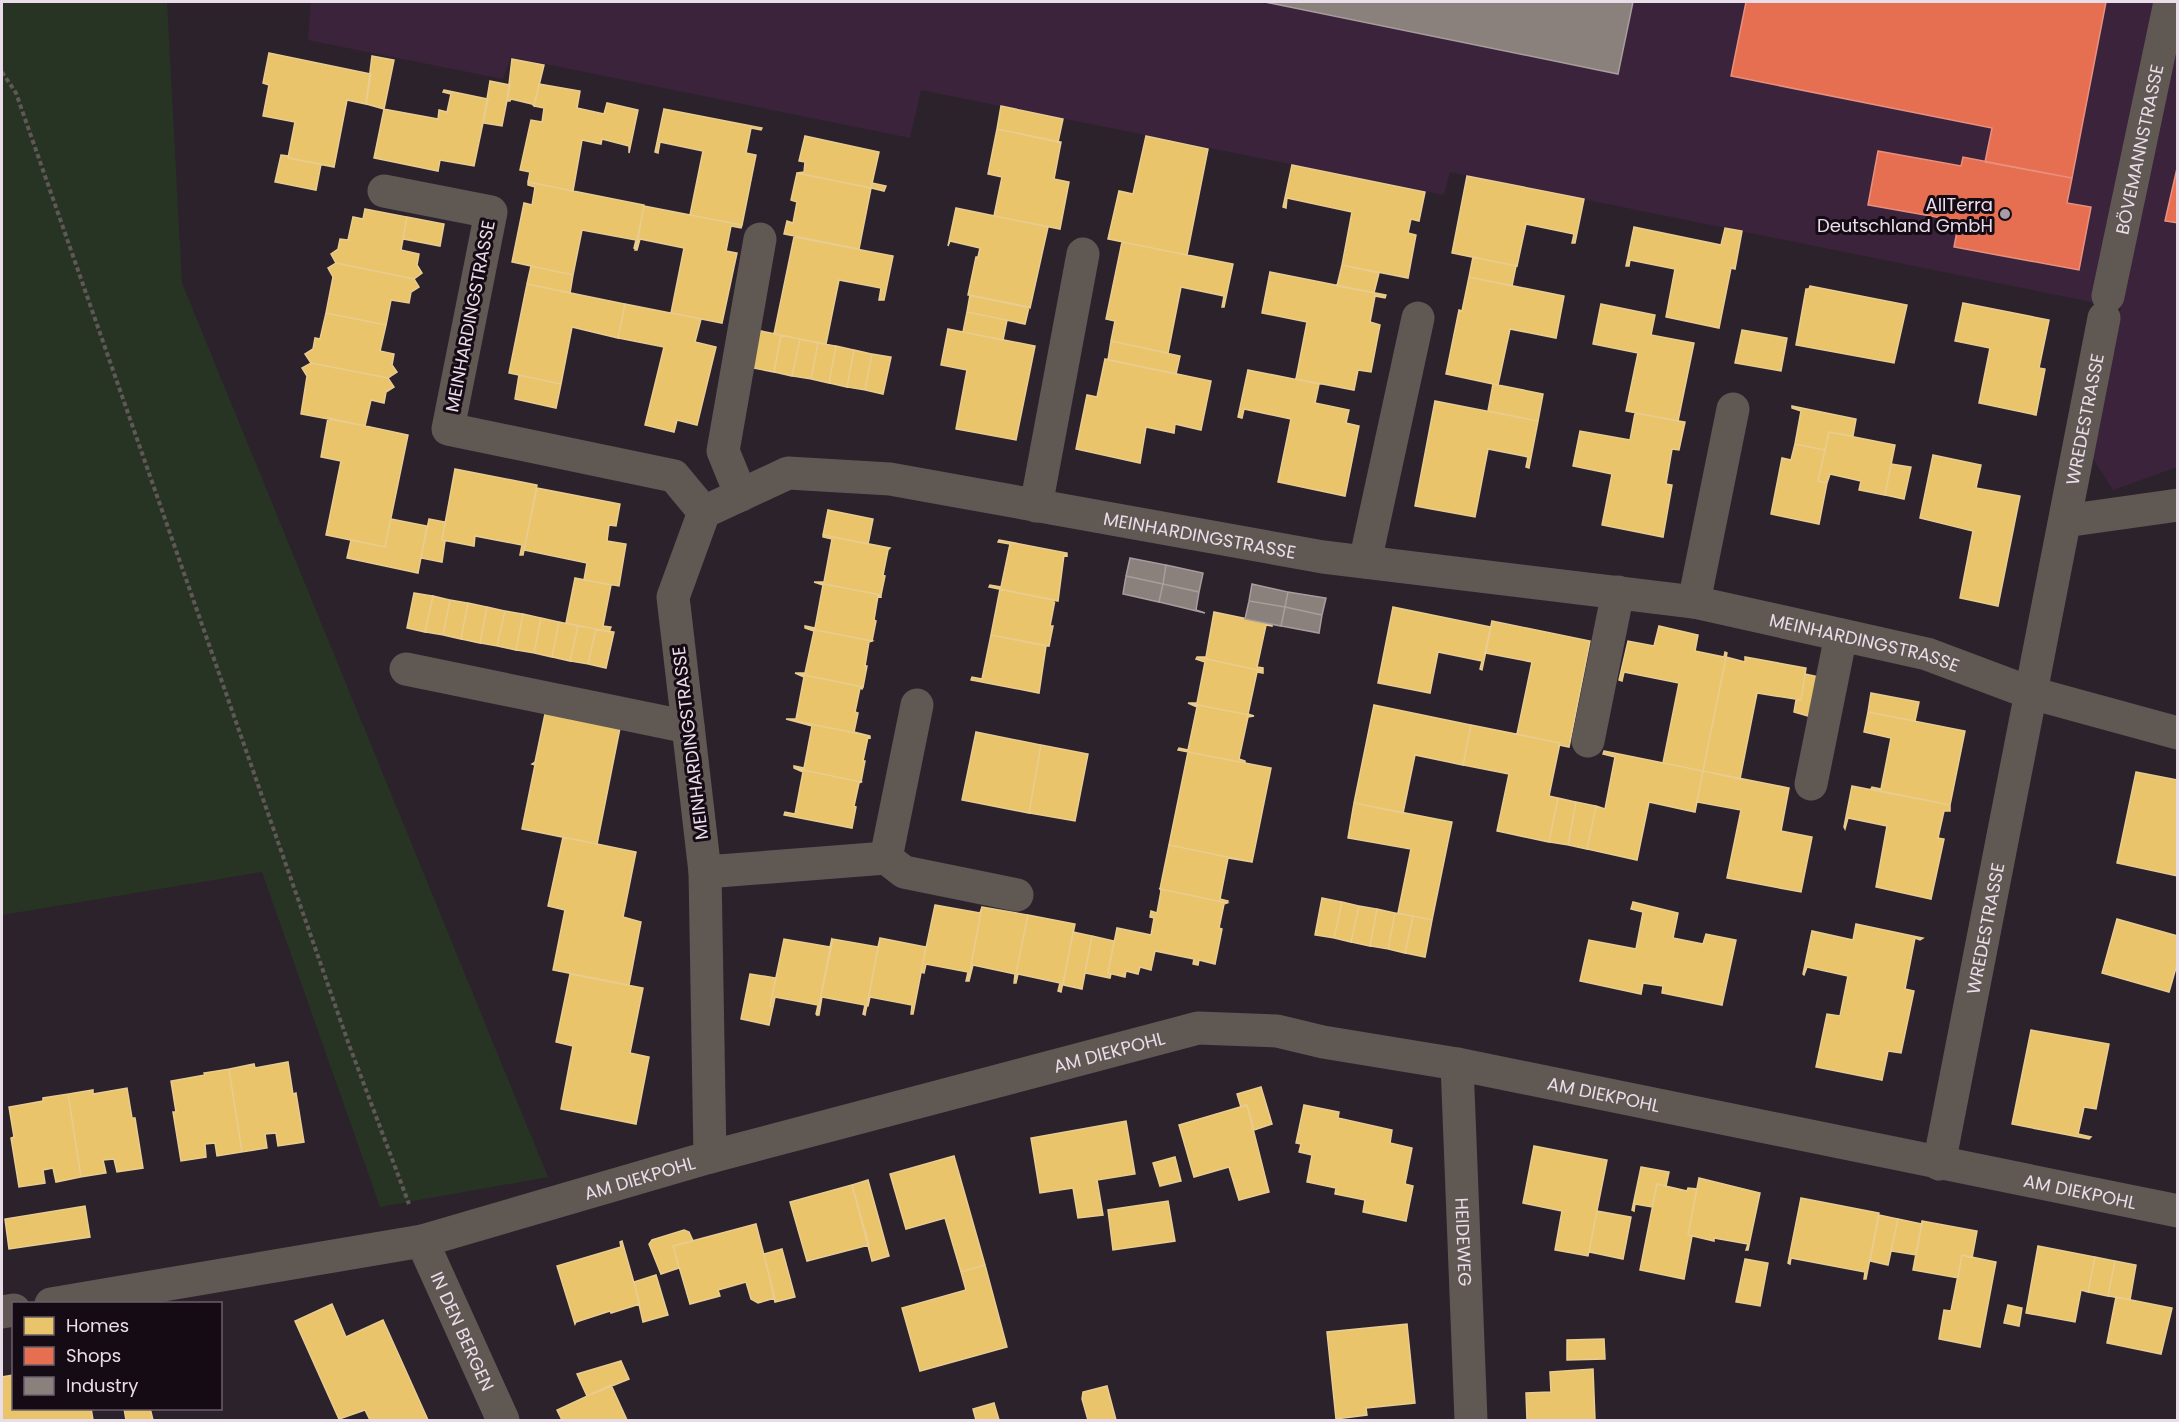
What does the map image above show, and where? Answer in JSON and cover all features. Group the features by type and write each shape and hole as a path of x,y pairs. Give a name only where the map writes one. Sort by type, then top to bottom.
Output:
{"street":[{"name":"BÖVEMANNSTRASSE","path":"2106,307 2170,2"},
{"name":"MEINHARDINGSTRASSE","path":"384,191 491,212 448,429 674,476 704,513"},
{"path":"741,495 723,452 760,239"},
{"path":"1036,506 1083,254"},
{"name":"WREDESTRASSE","path":"1939,1164 2106,307"},
{"path":"1365,562 1418,318"},
{"path":"1694,602 1733,409"},
{"name":"MEINHARDINGSTRASSE","path":"710,1157 705,872 672,597 704,513 788,473 890,479 1311,555 1694,602 1927,654 2031,693"},
{"path":"2065,522 2178,505"},
{"path":"1588,741 1618,592"},
{"path":"1811,784 1841,634"},
{"path":"406,669 688,728"},
{"path":"2031,693 2178,733"},
{"path":"886,858 917,705"},
{"path":"705,872 886,858 904,872 1017,895"},
{"name":"AM DIEKPOHL","path":"63,1302 422,1241 710,1157 1198,1028 1277,1031 1457,1064 2178,1212"},
{"name":"HEIDEWEG","path":"1457,1064 1471,1420"},
{"name":"IN DEN BERGEN","path":"422,1241 503,1420"}],"path":[{"path":"2,72 16,93 348,1042 422,1241"}],"shaded area":[{"path":"311,2 2177,2 2177,467 2113,490 2090,454 2121,308 1450,172 1444,195 921,90 910,138 511,57 503,79 308,40"}],"green space":[{"path":"2,2 167,2 182,283 548,1177 380,1207 262,872 2,915"}],"building: Homes":[{"path":"269,53 371,74 366,104 347,100 334,167 288,158 295,122 263,116 269,85 263,83"},
{"path":"372,56 394,60 384,109 366,104"},
{"path":"512,59 544,65 534,106 511,99 507,101"},
{"path":"490,81 510,85 502,126 483,123"},
{"path":"539,84 580,91 577,108 604,114 607,103 638,110 629,153 629,146 602,139 601,144 582,140 573,191 528,182 530,172 520,170 531,120 542,122 544,108 534,106"},
{"path":"444,90 488,99 474,166 440,160 438,171 374,158 384,109 438,119 439,110 447,112 451,94 443,92"},
{"path":"1001,106 1063,119 1058,142 997,129"},
{"path":"664,109 762,128 761,130 751,128 746,153 756,155 742,225 690,215 703,151 660,142 658,153 655,152"},
{"path":"997,129 1061,142 1054,179 1069,182 1060,229 994,216 1002,177 988,174"},
{"path":"805,136 879,152 871,188 797,173 804,172 805,162 799,161"},
{"path":"1146,136 1208,149 1187,255 1108,239 1119,191 1133,194"},
{"path":"281,155 321,164 316,190 275,182"},
{"path":"1292,165 1425,192 1419,221 1411,219 1408,233 1416,235 1408,278 1342,265 1352,212 1287,198 1286,208 1283,207"},
{"path":"797,173 871,188 859,249 784,234 787,221 793,223 797,202 791,200"},
{"path":"1467,176 1584,199 1575,243 1572,243 1574,234 1526,224 1517,266 1452,253"},
{"path":"528,182 644,205 636,249 634,248 636,240 582,230 573,275 512,262 524,203 532,205 535,187 528,185"},
{"path":"872,183 886,186 884,191 871,188"},
{"path":"644,206 742,225 741,228 731,226 726,251 737,253 722,323 671,313 684,248 640,239 637,250 635,250"},
{"path":"956,208 1048,227 1030,308 968,295 980,248 950,241 948,246"},
{"path":"365,209 407,217 401,250 419,254 417,265 422,273 414,279 336,263 331,254 338,249 340,239 348,240 353,217 363,219"},
{"path":"407,217 444,224 440,246 403,239"},
{"path":"1634,227 1721,245 1725,228 1742,231 1735,269 1731,268 1719,328 1666,317 1675,269 1630,260 1629,266 1626,266"},
{"path":"794,237 893,256 884,300 879,300 881,288 839,280 826,344 774,334"},
{"path":"1122,242 1233,264 1224,307 1222,307 1224,296 1181,287 1168,353 1111,341 1115,321 1106,319"},
{"path":"1473,257 1516,266 1512,286 1469,277"},
{"path":"336,263 414,279 419,287 411,292 409,303 391,300 386,325 326,313 333,277 328,268"},
{"path":"1342,265 1379,273 1374,293 1337,286"},
{"path":"531,266 573,275 570,293 527,284"},
{"path":"1270,272 1386,295 1385,298 1375,296 1370,322 1380,325 1371,372 1358,370 1354,390 1296,379 1307,322 1262,313"},
{"path":"1469,277 1564,296 1556,338 1510,329 1498,385 1446,374 1459,310 1462,311"},
{"path":"527,284 625,304 618,338 572,327 561,384 509,373"},
{"path":"1810,286 1907,305 1894,363 1796,345 1806,289"},
{"path":"970,295 1029,307 1025,324 967,312"},
{"path":"1963,303 2049,320 2039,368 2045,369 2036,415 1979,403 1990,348 1955,341"},
{"path":"625,304 701,319 695,342 716,347 697,425 677,420 674,432 645,425 664,347 618,338"},
{"path":"1601,304 1655,315 1651,335 1694,343 1678,421 1626,411 1638,353 1593,344"},
{"path":"967,312 1007,320 1003,340 963,332"},
{"path":"326,313 386,325 380,351 394,354 392,365 397,372 388,378 311,363 305,354 313,349 315,338 320,339"},
{"path":"948,329 1035,346 1016,440 956,429 967,370 941,365"},
{"path":"756,330 781,335 774,372 748,367"},
{"path":"1742,330 1787,338 1781,371 1735,363"},
{"path":"781,335 800,339 792,376 774,372"},
{"path":"800,339 818,343 811,379 792,376"},
{"path":"1111,341 1180,356 1176,374 1108,360"},
{"path":"818,343 836,346 829,383 811,379"},
{"path":"836,346 854,350 847,387 829,383"},
{"path":"854,350 872,354 865,390 847,387"},
{"path":"872,354 891,357 883,394 865,390"},
{"path":"1105,359 1211,381 1201,430 1175,424 1174,433 1146,427 1140,463 1076,449 1087,395 1097,397"},
{"path":"311,363 388,378 394,387 386,392 384,403 371,400 365,426 301,414 307,376 302,368"},
{"path":"1248,370 1319,384 1315,403 1349,410 1346,423 1359,426 1345,496 1278,482 1291,419 1244,409 1242,418 1238,417"},
{"path":"519,375 561,384 556,408 515,399"},
{"path":"1493,384 1543,394 1538,421 1488,411"},
{"path":"1435,401 1538,421 1529,468 1526,467 1528,457 1488,449 1475,517 1415,506"},
{"path":"1792,406 1856,419 1853,436 1829,432 1825,450 1795,444 1801,411"},
{"path":"1635,413 1685,422 1679,450 1672,449 1666,484 1672,485 1663,537 1602,525 1612,474 1573,466 1580,431 1630,440"},
{"path":"328,418 408,435 385,547 326,535 341,461 321,457"},
{"path":"1829,432 1895,445 1885,495 1859,490 1861,481 1830,474 1827,483 1818,481"},
{"path":"1795,444 1825,450 1818,481 1827,483 1819,524 1771,514 1782,458 1791,460"},
{"path":"1933,455 1981,465 1976,488 2020,496 1998,606 1960,598 1973,531 1920,518"},
{"path":"1891,464 1911,467 1904,499 1885,495"},
{"path":"455,469 537,485 523,555 520,555 522,545 475,536 474,546 442,540"},
{"path":"537,488 620,504 616,526 609,525 607,541 626,544 619,586 584,580 587,563 524,550"},
{"path":"828,510 873,519 868,544 823,535"},
{"path":"391,519 427,526 418,573 347,558 351,540 385,547"},
{"path":"429,519 445,522 442,562 421,558"},
{"path":"823,535 890,548 881,595 814,582 824,582 832,539 823,537"},
{"path":"999,540 1067,553 1067,556 1064,555 1058,601 989,587 990,585 1001,587 1010,544 998,542"},
{"path":"575,578 611,585 603,626 611,627 609,632 566,623"},
{"path":"814,582 881,595 881,597 878,596 872,641 805,628 805,626 815,628 823,585"},
{"path":"1000,589 1055,600 1049,646 991,635"},
{"path":"414,593 433,596 425,632 407,628"},
{"path":"433,596 450,600 443,635 425,632"},
{"path":"450,600 468,603 461,639 443,635"},
{"path":"468,603 487,607 480,643 461,639"},
{"path":"487,607 505,611 497,646 480,643"},
{"path":"1393,607 1491,627 1482,670 1480,669 1482,661 1438,652 1430,693 1378,683"},
{"path":"505,611 523,614 516,650 497,646"},
{"path":"1214,612 1272,624 1272,626 1266,625 1257,667 1263,668 1263,671 1197,657 1206,657"},
{"path":"523,614 541,618 534,653 516,650"},
{"path":"541,618 559,622 552,657 534,653"},
{"path":"1492,621 1590,641 1569,747 1517,734 1532,662 1485,653"},
{"path":"559,622 578,626 570,661 552,657"},
{"path":"578,626 596,629 588,664 570,661"},
{"path":"1659,626 1698,635 1695,651 1724,657 1725,652 1727,653 1703,771 1663,763 1679,683 1624,672 1622,681 1619,680 1628,641 1654,646"},
{"path":"805,628 872,641 869,642 863,687 795,673 805,673 814,631"},
{"path":"596,629 614,632 606,668 588,664"},
{"path":"991,635 1046,646 1039,693 971,680 972,677 982,679"},
{"path":"1197,657 1263,671 1263,673 1257,672 1248,714 1254,716 1188,703 1197,703 1205,662 1196,659"},
{"path":"1726,657 1745,662 1745,657 1806,668 1801,700 1757,693 1740,779 1703,771"},
{"path":"795,673 863,687 860,688 855,712 858,713 854,732 870,736 786,719 796,719 804,677"},
{"path":"1805,674 1824,678 1815,718 1794,712 1796,700 1801,700"},
{"path":"1871,693 1919,702 1915,721 1868,712"},
{"path":"1188,703 1254,716 1248,717 1239,759 1245,763 1178,750 1179,748 1188,750 1197,707"},
{"path":"1374,705 1471,725 1463,765 1415,755 1403,813 1354,803"},
{"path":"546,709 621,723 597,844 522,829 535,765 532,764 535,762"},
{"path":"1868,712 1965,731 1950,805 1871,789 1872,787 1881,789 1891,738 1864,732"},
{"path":"786,719 870,736 863,761 865,761 861,782 794,768 794,766 804,768 812,726"},
{"path":"1471,725 1560,743 1549,796 1558,798 1549,842 1497,831 1509,774 1463,765"},
{"path":"976,732 1041,745 1029,813 962,800"},
{"path":"1041,745 1088,754 1075,821 1029,813"},
{"path":"1604,751 1703,771 1695,812 1649,802 1637,860 1587,849 1596,806 1605,809 1615,757 1603,754"},
{"path":"1188,752 1271,768 1252,862 1169,845"},
{"path":"794,768 861,782 854,806 856,807 852,828 784,815 785,812 795,814 803,772"},
{"path":"1703,771 1789,788 1781,831 1812,837 1801,892 1727,878 1741,810 1697,802"},
{"path":"2136,772 2178,780 2178,876 2117,863"},
{"path":"1852,786 1950,805 1950,811 1944,811 1938,838 1944,839 1931,899 1876,887 1887,826 1848,818 1845,829"},
{"path":"1558,798 1576,802 1568,845 1549,842"},
{"path":"1576,802 1596,806 1587,849 1568,845"},
{"path":"1354,803 1452,822 1432,920 1398,913 1411,849 1348,838"},
{"path":"563,837 636,852 623,917 641,922 629,985 553,970 565,910 548,906"},
{"path":"1169,845 1252,862 1228,858 1220,899 1228,901 1227,903 1160,889"},
{"path":"1160,889 1227,903 1224,904 1219,928 1222,929 1215,964 1199,960 1198,965 1193,964 1194,959 1155,951 1151,970 1140,967 1138,974 1126,971 1125,977 1108,973 1117,928 1151,935 1154,918 1150,917 1151,911 1157,913"},
{"path":"1322,898 1342,902 1334,938 1315,935"},
{"path":"1342,902 1359,906 1351,942 1334,938"},
{"path":"1633,902 1678,913 1673,938 1703,944 1706,934 1736,940 1722,1005 1662,993 1663,986 1643,983 1641,994 1580,981 1589,940 1636,949 1643,912 1631,909"},
{"path":"935,905 980,913 982,907 968,981 966,981 968,972 926,964 924,973 921,972"},
{"path":"1359,906 1377,909 1370,946 1351,942"},
{"path":"982,907 1028,915 1014,983 1015,974 973,965 968,981"},
{"path":"1377,909 1395,913 1388,949 1370,946"},
{"path":"1395,913 1413,916 1405,953 1388,949"},
{"path":"1028,915 1075,924 1061,992 1058,991 1060,983 1018,974 1016,983 1014,983"},
{"path":"1413,916 1432,920 1425,957 1405,953"},
{"path":"2117,919 2178,936 2178,961 2169,992 2102,973"},
{"path":"1856,924 1923,938 1920,940 1915,938 1905,989 1914,991 1901,1053 1888,1051 1882,1080 1816,1067 1827,1014 1840,1016 1848,976 1807,967 1803,974 1812,931 1853,940"},
{"path":"1073,932 1092,936 1082,989 1063,985"},
{"path":"1092,936 1114,941 1108,973 1111,974 1110,978 1085,973"},
{"path":"832,938 817,1015 818,1005 775,997 773,1007 770,1006 784,939 830,947"},
{"path":"880,938 926,947 913,1014 911,1014 912,1005 870,997 867,1006"},
{"path":"880,938 865,1015 863,1014 865,1005 822,997 819,1015 817,1015 833,939 878,947"},
{"path":"570,974 643,988 630,1053 649,1057 636,1124 561,1109 573,1046 556,1042"},
{"path":"750,974 776,978 770,1006 773,1007 769,1025 741,1019"},
{"path":"2031,1030 2109,1044 2096,1109 2084,1107 2078,1134 2091,1137 2089,1139 2012,1124"},
{"path":"288,1062 304,1142 278,1146 276,1133 265,1134 267,1148 242,1152 229,1069 254,1064 255,1068"},
{"path":"229,1069 242,1152 217,1156 215,1143 205,1144 206,1157 181,1161 173,1112 176,1112 171,1081"},
{"path":"1261,1087 1272,1124 1254,1130 1247,1105 1241,1107 1237,1094"},
{"path":"127,1088 132,1118 135,1118 143,1168 117,1172 114,1159 103,1160 106,1173 81,1177 68,1094 93,1090 93,1094"},
{"path":"68,1094 81,1177 56,1182 53,1168 43,1170 45,1183 19,1187 11,1138 14,1137 9,1107"},
{"path":"1247,1105 1269,1192 1239,1200 1229,1167 1194,1177 1179,1125"},
{"path":"1304,1105 1339,1112 1338,1118 1392,1130 1390,1143 1412,1148 1405,1184 1413,1186 1406,1221 1363,1212 1365,1200 1335,1194 1336,1188 1307,1182 1312,1155 1299,1152 1301,1144 1296,1143"},
{"path":"1126,1121 1135,1174 1097,1180 1103,1215 1078,1218 1073,1188 1040,1193 1031,1138"},
{"path":"1534,1146 1607,1160 1588,1256 1555,1250 1562,1211 1523,1203"},
{"path":"954,1156 985,1265 961,1272 945,1218 906,1229 890,1174"},
{"path":"1175,1157 1181,1181 1160,1186 1153,1163"},
{"path":"1641,1167 1669,1172 1666,1186 1657,1184 1652,1207 1635,1204 1634,1211 1632,1210"},
{"path":"1699,1178 1760,1193 1748,1250 1746,1250 1748,1244 1714,1238 1714,1241 1688,1235"},
{"path":"868,1180 889,1256 872,1261 852,1185"},
{"path":"1657,1184 1687,1191 1688,1188 1697,1189 1688,1235 1692,1236 1684,1279 1640,1270"},
{"path":"852,1185 869,1245 807,1261 790,1202"},
{"path":"1801,1198 1879,1213 1866,1279 1864,1279 1865,1272 1791,1258 1790,1264 1788,1263"},
{"path":"1168,1201 1175,1241 1113,1250 1108,1210"},
{"path":"85,1206 90,1237 9,1249 5,1219"},
{"path":"1597,1211 1631,1217 1623,1259 1589,1252"},
{"path":"1879,1215 1898,1219 1888,1265 1870,1261"},
{"path":"1898,1219 1922,1224 1916,1255 1891,1251"},
{"path":"1922,1221 1977,1231 1972,1258 1962,1255 1958,1278 1913,1270"},
{"path":"756,1224 775,1298 758,1303 751,1299 746,1282 718,1290 720,1296 690,1304 673,1246"},
{"path":"684,1230 689,1232 693,1241 673,1246 679,1268 661,1274 649,1244 652,1240"},
{"path":"622,1241 640,1304 611,1313 610,1311 575,1324 557,1266 621,1247 620,1242"},
{"path":"2038,1246 2095,1257 2088,1292 2081,1290 2075,1322 2026,1313"},
{"path":"782,1249 795,1297 775,1302 764,1254"},
{"path":"1962,1255 1996,1262 1980,1347 1939,1339 1944,1310 1951,1311"},
{"path":"2095,1257 2115,1261 2108,1296 2088,1292"},
{"path":"1745,1259 1768,1263 1760,1306 1736,1302"},
{"path":"2115,1261 2136,1265 2130,1300 2108,1296"},
{"path":"985,1265 1007,1347 920,1371 902,1308 966,1290 961,1272"},
{"path":"656,1275 668,1315 643,1322 634,1282"},
{"path":"2116,1297 2172,1308 2161,1354 2107,1343"},
{"path":"332,1304 346,1337 383,1320 428,1420 370,1420 365,1410 339,1419 295,1321"},
{"path":"2008,1305 2022,1308 2019,1326 2004,1323"},
{"path":"1407,1324 1415,1403 1366,1408 1367,1415 1336,1419 1327,1332"},
{"path":"1604,1339 1605,1359 1567,1360 1567,1340"},
{"path":"621,1361 629,1379 587,1396 577,1374"},
{"path":"1593,1369 1595,1420 1527,1420 1526,1393 1551,1392 1550,1372"},
{"path":"12,1375 12,1410 91,1410 93,1420 2,1420 2,1377"},
{"path":"611,1385 627,1420 562,1420 557,1410"},
{"path":"1107,1386 1116,1420 1088,1420 1082,1399 1083,1392"},
{"path":"994,1403 999,1420 976,1420 973,1409"},
{"path":"124,1410 150,1410 153,1420 126,1420"}],"building: Shops":[{"path":"1746,2 2106,2 2072,178 1985,162 1992,128 1731,76"},
{"name":"AllTerra Deutschland GmbH","path":"1878,151 1961,166 1963,157 2072,178 2067,203 2091,207 2079,270 1954,247 1959,221 1868,205"},
{"path":"2178,164 2178,223 2165,221"}],"building: Industry":[{"path":"1265,2 1633,2 1618,74"},
{"path":"1130,558 1166,565 1163,584 1126,576"},
{"path":"1166,565 1203,573 1199,592 1163,584"},
{"path":"1126,576 1163,584 1159,602 1123,594"},
{"path":"1163,584 1199,592 1196,610 1205,613 1159,602"},
{"path":"1252,584 1288,592 1285,607 1249,601"},
{"path":"1288,592 1326,598 1322,615 1285,607"},
{"path":"1249,601 1285,607 1281,626 1245,619"},
{"path":"1285,607 1322,615 1319,633 1281,626"}],"place":[{"name":"AllTerra Deutschland GmbH","path":"2005,214"}]}
